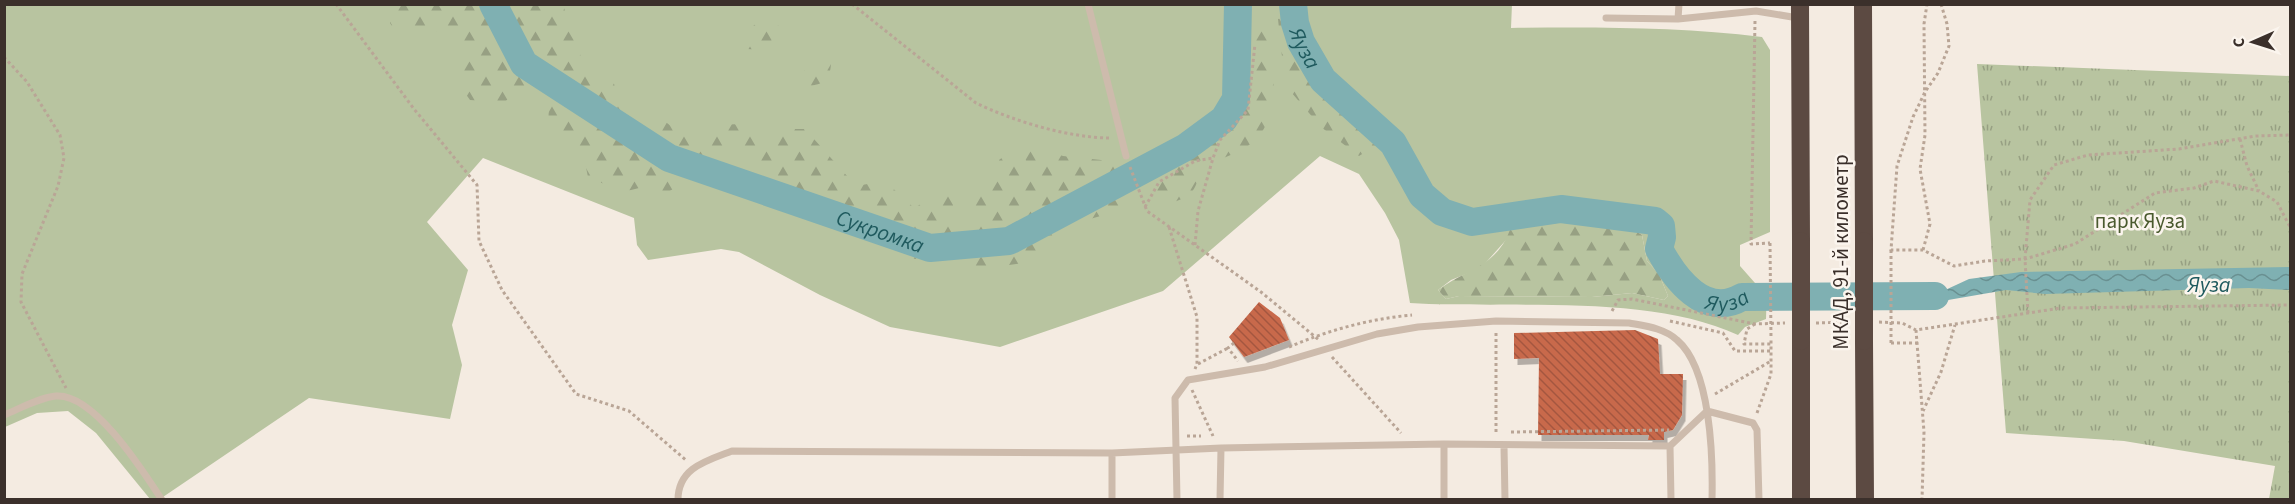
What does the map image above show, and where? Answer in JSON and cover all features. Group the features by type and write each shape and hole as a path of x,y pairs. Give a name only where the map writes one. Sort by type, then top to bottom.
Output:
{"highway":[{"name":"МКАД, 91-й километр","path":"1863,4 1865,500"},
{"name":"МКАД, 91-й километр","path":"1801,11 1802,500"}],"lane":[{"path":"1088,4 1126,156"},
{"path":"1678,19 1679,4"},
{"path":"1606,18 1678,19 1756,11 1801,11"},
{"path":"1177,500 1175,398 1188,380 1265,367 1377,334 1418,327 1496,321 1591,321 1629,323 1655,328 1675,338 1683,346 1694,365 1707,411 1713,455 1712,500"},
{"path":"4,415 39,400 58,396 70,398 90,409 120,441 162,500"},
{"path":"678,500 678,487 693,466 732,451 1112,453 1221,448 1444,444 1670,446 1707,411"},
{"path":"1707,411 1753,423 1759,437 1759,500"},
{"path":"1444,444 1444,500"},
{"path":"1504,446 1505,500"},
{"path":"1670,446 1671,500"},
{"path":"1220,500 1221,448"},
{"path":"1112,453 1112,500"}],"path":[{"path":"336,4 414,108 477,185 479,241 502,290 576,394 629,411 693,466"},
{"path":"852,4 976,103 998,113 1076,135 1121,138"},
{"path":"1923,250 1929,224 1920,169 1925,135 1924,24 1927,4"},
{"path":"1918,343 1891,343 1891,250 1896,166 1913,117 1925,92 1938,73 1949,46 1947,24 1941,4"},
{"path":"1753,423 1771,374 1770,243 1751,244 1756,11"},
{"path":"1195,244 1198,212 1220,140 1248,110 1255,44"},
{"path":"4,57 27,82 60,135 64,158 58,186 22,274 21,302 70,398"},
{"path":"2028,313 2025,259 2030,200 2054,165 2088,156 2179,149 2240,139 2290,135"},
{"path":"2240,139 2247,166 2259,190"},
{"path":"1126,156 1143,206 1316,334 1326,349 1401,433 1390,433"},
{"path":"1143,206 1159,182 1189,164 1213,158"},
{"path":"1891,250 1923,250 1954,266 1985,261 2025,259 2075,244 2155,193 2194,188 2214,181 2259,190 2277,202 2290,227"},
{"path":"1168,226 1197,317 1197,364 1188,380 1213,436 1176,436"},
{"path":"1620,314 1611,313 1618,300 1632,299 1755,324 1790,323"},
{"path":"1874,322 1902,322 1916,330 2061,308 2290,305"},
{"path":"1496,321 1496,432 1673,430"},
{"path":"1669,321 1723,333 1736,351 1771,351"},
{"path":"1814,323 1850,322"},
{"path":"1755,324 1747,329 1744,344 1771,342"},
{"path":"1922,413 1941,372 1955,325"},
{"path":"1916,330 1922,413 1922,500"},
{"path":"1280,350 1316,334"},
{"path":"1197,364 1234,343"},
{"path":"1228,348 1239,363"},
{"path":"1704,400 1771,361"}],"green space":[{"path":"1512,4 1511,28 1668,29 1762,37 1770,50 1770,232 1740,245 1740,266 1755,283 1767,284 1766,319 1745,327 1738,335 1702,322 1663,313 1621,308 1410,303 1399,240 1385,213 1359,174 1320,156 1163,291 1000,347 890,327 820,295 739,252 721,249 648,260 637,245 634,218 483,158 427,222 468,270 452,325 462,365 450,419 309,398 160,499 150,499 96,433 68,411 37,413 5,427 4,5","holes":["1630,227 1642,235 1647,261 1659,274 1668,296 1664,300 1632,293 1592,297 1459,296 1446,299 1438,290 1451,280 1481,268 1506,240"]},
{"path":"391,5 563,5 581,57 595,75 613,80 619,102 633,118 663,120 688,139 720,127 737,124 746,126 768,138 786,129 805,129 856,186 885,181 914,208 945,190 953,198 954,229 963,233 975,217 972,190 999,180 999,160 1007,154 1024,179 1033,176 1021,150 1029,144 1063,156 1120,162 1130,190 1129,208 1065,226 1039,261 980,269 956,253 915,259 905,255 897,227 879,218 849,225 835,200 796,216 776,212 771,193 778,174 728,140 726,171 693,176 659,194 650,194 643,187 623,192 588,177 582,148 548,129 550,81 533,79 502,104 470,100 458,83 464,55 457,45 443,33 435,31 417,29 395,31 390,23"},
{"path":"1288,17 1304,67 1329,101 1381,142 1359,156 1321,127 1285,85 1278,19"},
{"path":"769,21 778,25 780,30 773,39 759,48 743,48 743,43 754,25"},
{"path":"1248,22 1271,25 1273,92 1267,124 1258,137 1245,148 1208,166 1199,176 1196,186 1189,195 1171,203 1152,190 1151,175 1203,148 1227,129 1236,118 1242,106 1246,88"},
{"path":"831,61 828,77 818,84 807,86 801,78 802,72 821,62"},
{"name":"парк Яуза","path":"1977,64 2290,76 2290,499 2269,499 2275,466 2124,441 2006,433"},
{"path":"1558,218 1630,227 1642,235 1647,261 1659,274 1668,296 1664,300 1632,293 1592,297 1459,296 1446,299 1438,290 1489,259 1505,241 1511,227"}],"water":[{"path":"2290,267 2290,290 2249,288 2045,294 2006,290 1925,304 1913,301 1896,302 1896,286 1910,290 1922,287 1943,291 1969,279 2021,272"}],"building":[{"path":"1259,302 1280,318 1289,340 1244,357 1229,337"},
{"path":"1635,330 1658,339 1660,374 1683,374 1682,415 1673,430 1664,432 1664,440 1648,440 1649,435 1538,435 1539,358 1514,359 1514,333"}],"waterway":[{"name":"Сукромка","path":"493,4 524,64 669,158 930,248 1009,241 1186,147 1224,119 1236,99 1238,4"},
{"name":"Яуза","path":"1293,4 1295,23 1301,42 1323,80 1393,143 1422,195 1442,212 1472,222 1561,209 1655,221 1661,226 1662,237 1659,249 1674,272 1693,292 1716,303 1742,297 1935,296"}]}
